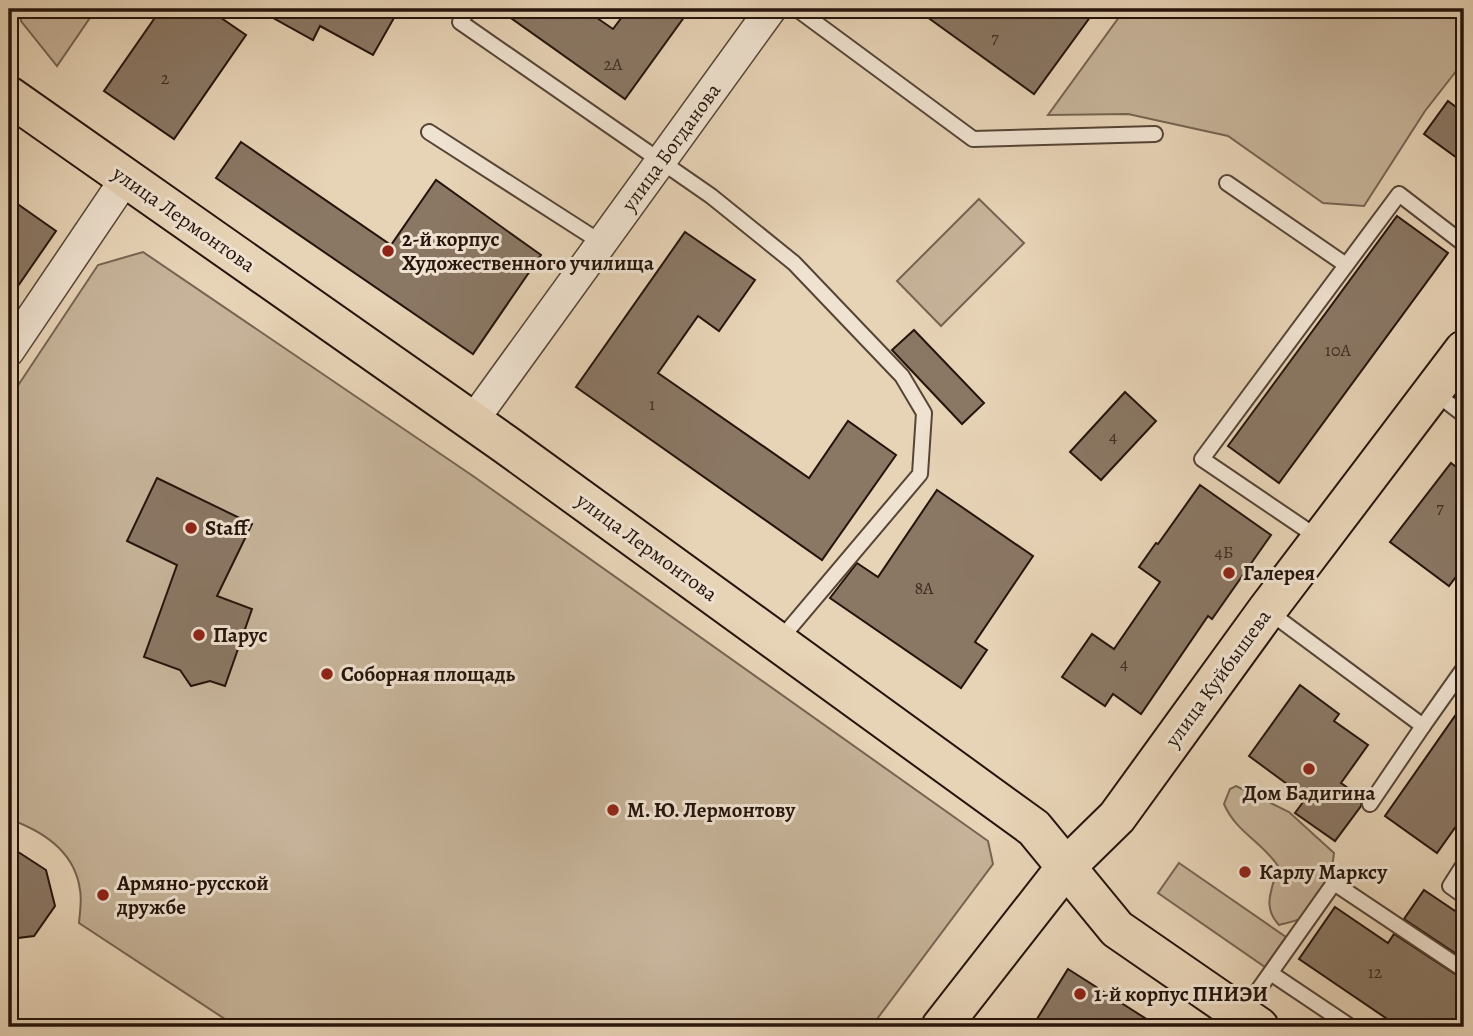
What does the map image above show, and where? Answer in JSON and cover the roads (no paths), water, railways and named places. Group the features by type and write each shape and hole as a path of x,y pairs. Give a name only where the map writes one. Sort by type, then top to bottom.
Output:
{"main road":[{"name":"улица Лермонтова","path":"9,96 505,444 1034,828 1117,929 1250,1021"},
{"name":"улица Куйбышева","path":"941,1027 1066,867 1117,817 1267,610 1464,350"}],"street":[{"name":"улица Богданова","path":"472,422 771,9"},
{"path":"9,351 126,178"}],"lane":[{"path":"469,9 460,22 728,209 793,262 902,376 924,413 920,474 777,642"},
{"path":"797,9 972,139 1156,134"},
{"path":"429,132 602,243"},
{"path":"1227,183 1346,265"},
{"path":"1320,540 1202,459 1399,194 1464,244"},
{"path":"1433,391 1464,415"},
{"path":"1267,610 1423,726"},
{"path":"1370,804 1464,668"},
{"path":"1464,864 1450,886 1464,896"},
{"path":"1250,1021 1272,974 1334,883 1464,970"},
{"path":"1272,974 1351,1027"}],"place":[{"name":"2-й корпус Художественного училища","path":"388,251"},
{"name":"Staff","path":"191,528"},
{"name":"Галерея","path":"1229,573"},
{"name":"Парус","path":"199,635"},
{"name":"Соборная площадь","path":"327,674"},
{"name":"Дом Бадигина","path":"1309,769"},
{"name":"М. Ю. Лермонтову","path":"613,810"},
{"name":"Карлу Марксу","path":"1245,872"},
{"name":"Армяно-русской дружбе","path":"103,895"},
{"name":"1-й корпус ПНИЭИ","path":"1080,994"}]}
